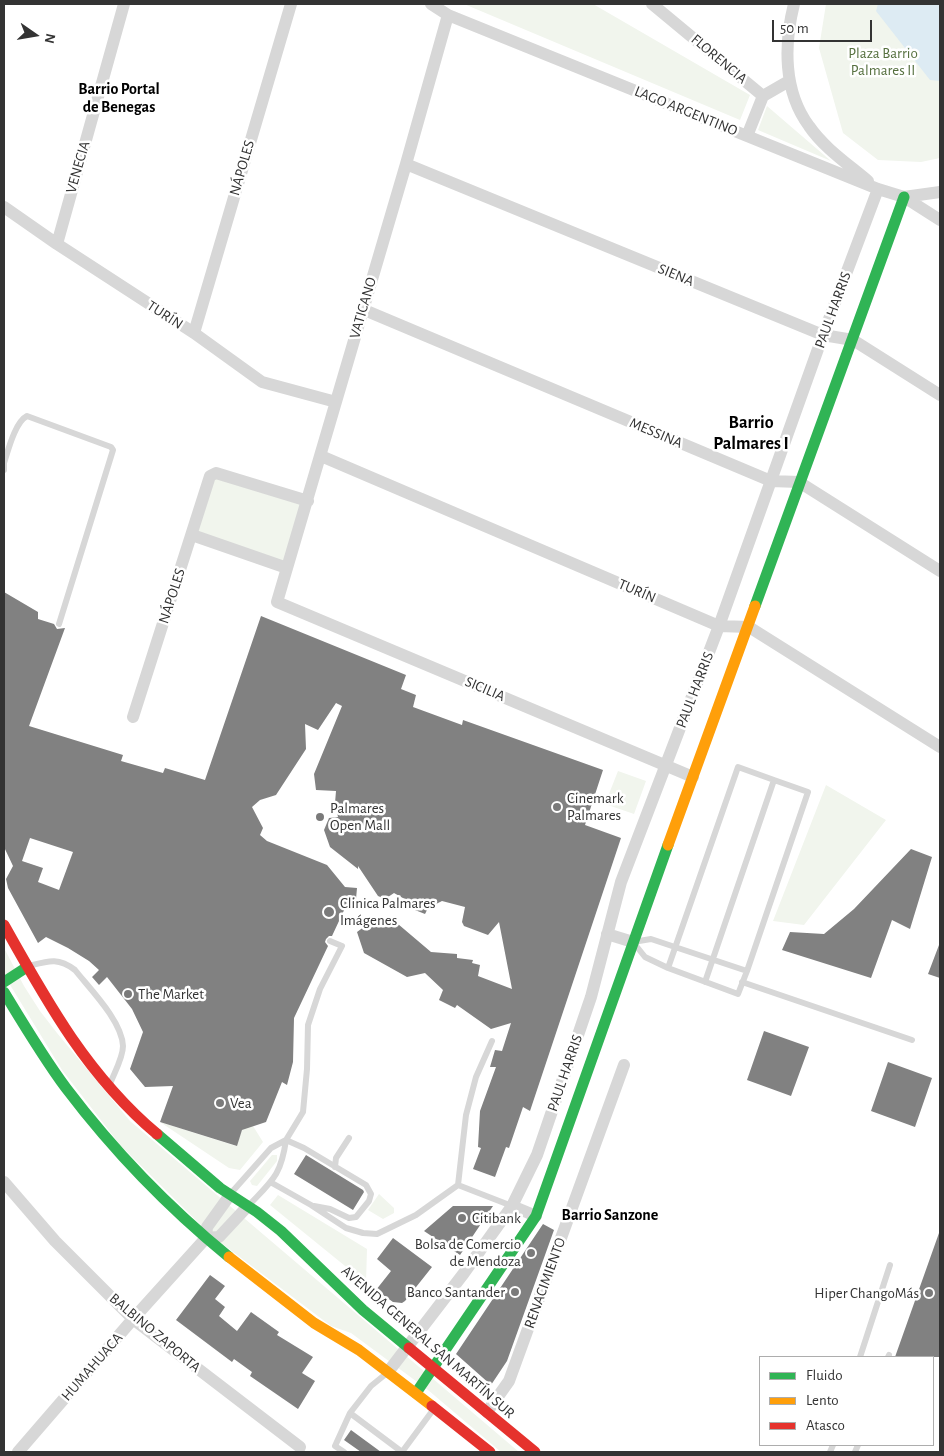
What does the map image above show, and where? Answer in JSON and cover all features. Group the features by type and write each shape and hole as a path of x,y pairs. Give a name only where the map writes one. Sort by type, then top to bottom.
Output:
{"main road":[{"name":"PAUL HARRIS","path":"416,1393 536,1216 633,942 749,627 800,482 854,340 904,197"},
{"name":"AVENIDA GENERAL SAN MARTÍN SUR","path":"4,925 64,1029 108,1087 155,1134 230,1195 281,1231 363,1310 535,1452"},
{"path":"4,982 27,967"},
{"path":"4,992 16,1015 65,1087 104,1136 174,1209 206,1238 314,1323 343,1339 435,1407 490,1452"}],"street":[{"name":"VENECIA","path":"57,244 124,4"},
{"name":"NÁPOLES","path":"194,333 291,4"},
{"name":"LAGO ARGENTINO","path":"431,4 448,15 878,189 904,197 940,220"},
{"name":"FLORENCIA","path":"652,4 763,96"},
{"path":"794,4 790,20 787,68 796,105 809,127 832,150 878,189"},
{"name":"VATICANO","path":"277,602 308,501 448,15"},
{"path":"747,136 763,96 789,81"},
{"name":"SIENA","path":"406,164 823,335 854,340 940,395"},
{"name":"PAUL HARRIS","path":"388,1372 464,1273 512,1206 537,1155 591,997 621,882 719,626 823,335 878,189"},
{"path":"904,197 940,192"},
{"name":"TURÍN","path":"4,207 57,244 194,333 262,382 336,402"},
{"name":"MESSINA","path":"362,309 771,481 800,482"},
{"name":"TURÍN","path":"321,456 719,626 749,627"},
{"name":"NÁPOLES","path":"133,717 210,476 216,473 308,501"},
{"path":"800,482 940,571"},
{"path":"192,535 287,568"},
{"name":"SICILIA","path":"277,602 693,777"},
{"path":"749,627 940,747"},
{"path":"607,934 633,942"},
{"name":"RENACIMIENTO","path":"487,1412 509,1380 624,1066"},
{"name":"BALBINO ZAPORTA","path":"4,1182 55,1241 133,1319 300,1447"},
{"name":"HUMAHUACA","path":"18,1452 206,1238 208,1227 230,1195"},
{"path":"512,1206 536,1216"},
{"name":"HUMAHUACA","path":"206,1238 219,1237 247,1207"}],"lane":[{"path":"4,470 4,463 18,425 27,416 111,447 113,450 59,624"},
{"path":"668,968 675,947 738,767 808,792 746,971 742,982 738,994 668,968 645,957 633,942 651,939 675,947 711,960 746,971"},
{"path":"705,982 774,780"},
{"path":"247,1207 272,1183 283,1160 286,1140 304,1112 308,1069 308,1025 320,989 342,946 330,941"},
{"path":"27,967 58,960 68,964 75,970 113,1019 123,1047 108,1087"},
{"path":"742,982 912,1040"},
{"path":"272,1183 346,1228 363,1233 377,1234 416,1215 458,1185 466,1115 476,1077 492,1041"},
{"path":"335,1167 336,1158 349,1138"},
{"path":"286,1140 304,1148 366,1185 371,1194 369,1201 356,1217 349,1218 330,1209 311,1205"},
{"path":"230,1195 271,1148 286,1140"},
{"path":"458,1185 512,1206"},
{"path":"860,1356 890,1265"},
{"path":"344,1452 335,1446 350,1413 371,1386 388,1372"},
{"path":"350,1413 401,1452 435,1407"}],"green space":[{"path":"464,4 593,4 750,95 740,120"},
{"name":"Plaza Barrio Palmares II","path":"826,4 940,4 940,158 921,162 878,160 843,133 819,48"},
{"path":"767,106 831,161 758,130"},
{"path":"210,476 308,501 287,568 192,535"},
{"path":"618,771 646,781 634,814 605,804"},
{"path":"826,785 886,820 804,925 773,921"},
{"path":"4,948 40,1011 130,1121 519,1452 501,1452 428,1390 351,1333 331,1326 212,1236 121,1146 62,1070 4,975"},
{"path":"160,1122 236,1146 242,1130 253,1126 263,1142 240,1170 229,1168"},
{"path":"272,1155 277,1155 277,1161 257,1186 252,1185 250,1181"},
{"path":"379,1194 394,1208 394,1213 383,1219 368,1210"},
{"path":"278,1195 367,1249 366,1283 270,1205"}],"shaded area":[{"path":"878,4 940,4 940,81 930,80 876,11"}],"building":[{"path":"4,592 38,612 38,619 54,624 57,629 65,628 29,726 123,755 121,761 163,773 165,768 205,780 261,616 406,675 401,689 416,695 413,707 462,725 463,720 603,770 585,825 621,838 530,1111 523,1107 509,1148 506,1147 495,1177 473,1169 481,1148 478,1147 480,1111 496,1067 490,1067 495,1050 502,1051 511,1023 491,1029 457,1005 455,1008 439,1000 443,990 425,973 407,977 364,953 357,932 376,918 398,924 431,952 457,954 457,958 473,960 472,963 480,965 478,976 512,989 499,922 488,935 464,926 462,922 465,907 442,901 428,908 425,914 410,908 410,902 394,893 385,899 378,896 358,866 358,869 330,847 324,830 329,818 338,817 335,803 336,791 316,790 314,774 342,706 336,703 318,730 305,724 306,749 276,795 260,800 252,807 263,828 260,835 267,841 327,865 345,887 357,888 356,899 348,908 346,906 332,936 326,939 325,942 328,946 294,1018 293,1062 287,1085 282,1082 266,1122 242,1130 237,1146 160,1122 173,1086 145,1087 130,1069 143,1032 132,1009 107,977 99,985 92,977 99,970 89,961 46,937 38,943 8,888 6,879 13,866 4,847","holes":["30,838 73,852 59,890 38,882 43,868 22,861"]},
{"path":"911,849 932,857 910,929 892,920 871,978 782,950 790,932 824,934 854,909"},
{"path":"940,945 940,978 928,974"},
{"path":"764,1031 809,1047 791,1096 747,1080"},
{"path":"888,1062 932,1078 915,1127 871,1111"},
{"path":"306,1155 363,1190 364,1192 353,1210 294,1174"},
{"name":"Citibank","path":"453,1206 493,1206 460,1255 424,1231"},
{"name":"Banco Santander","path":"543,1224 554,1230 507,1361 491,1385 456,1354"},
{"name":"Hiper ChangoMás","path":"939,1233 940,1233 940,1357 895,1356"},
{"path":"393,1238 432,1267 402,1303 393,1302 376,1290 391,1271 377,1259"},
{"path":"210,1275 225,1286 215,1299 225,1307 219,1316 237,1331 251,1312 279,1332 277,1335 313,1357 302,1373 315,1381 298,1409 250,1376 252,1372 234,1359 232,1362 176,1320"},
{"path":"351,1430 381,1452 361,1452 344,1440"}],"traffic: fast":[{"path":"755,606 904,197"},
{"path":"416,1393 536,1216 668,845"},
{"path":"4,982 27,967"},
{"path":"4,992 58,1076 103,1134 163,1198 229,1257"},
{"path":"157,1134 220,1188 257,1212 281,1231 363,1310 409,1348"}],"traffic: slow":[{"path":"668,845 755,606"},
{"path":"229,1257 314,1323 359,1350 432,1406"}],"traffic: jam":[{"path":"4,925 53,1010 90,1063 132,1112 157,1134"},
{"path":"409,1348 535,1452"},
{"path":"432,1406 490,1452"}],"place":[{"name":"Cinemark Palmares","path":"557,807"},
{"name":"Palmares Open Mall","path":"320,817"},
{"name":"Clinica Palmares Imágenes","path":"329,912"},
{"name":"The Market","path":"128,994"},
{"name":"Vea","path":"220,1103"},
{"name":"Citibank","path":"462,1218"},
{"name":"Bolsa de Comercio de Mendoza","path":"531,1253"},
{"name":"Banco Santander","path":"515,1292"},
{"name":"Hiper ChangoMás","path":"929,1293"}],"district":[{"name":"Barrio Portal de Benegas","path":"119,98"},
{"name":"Barrio Palmares I","path":"751,433"},
{"name":"Barrio Sanzone","path":"610,1215"}]}
